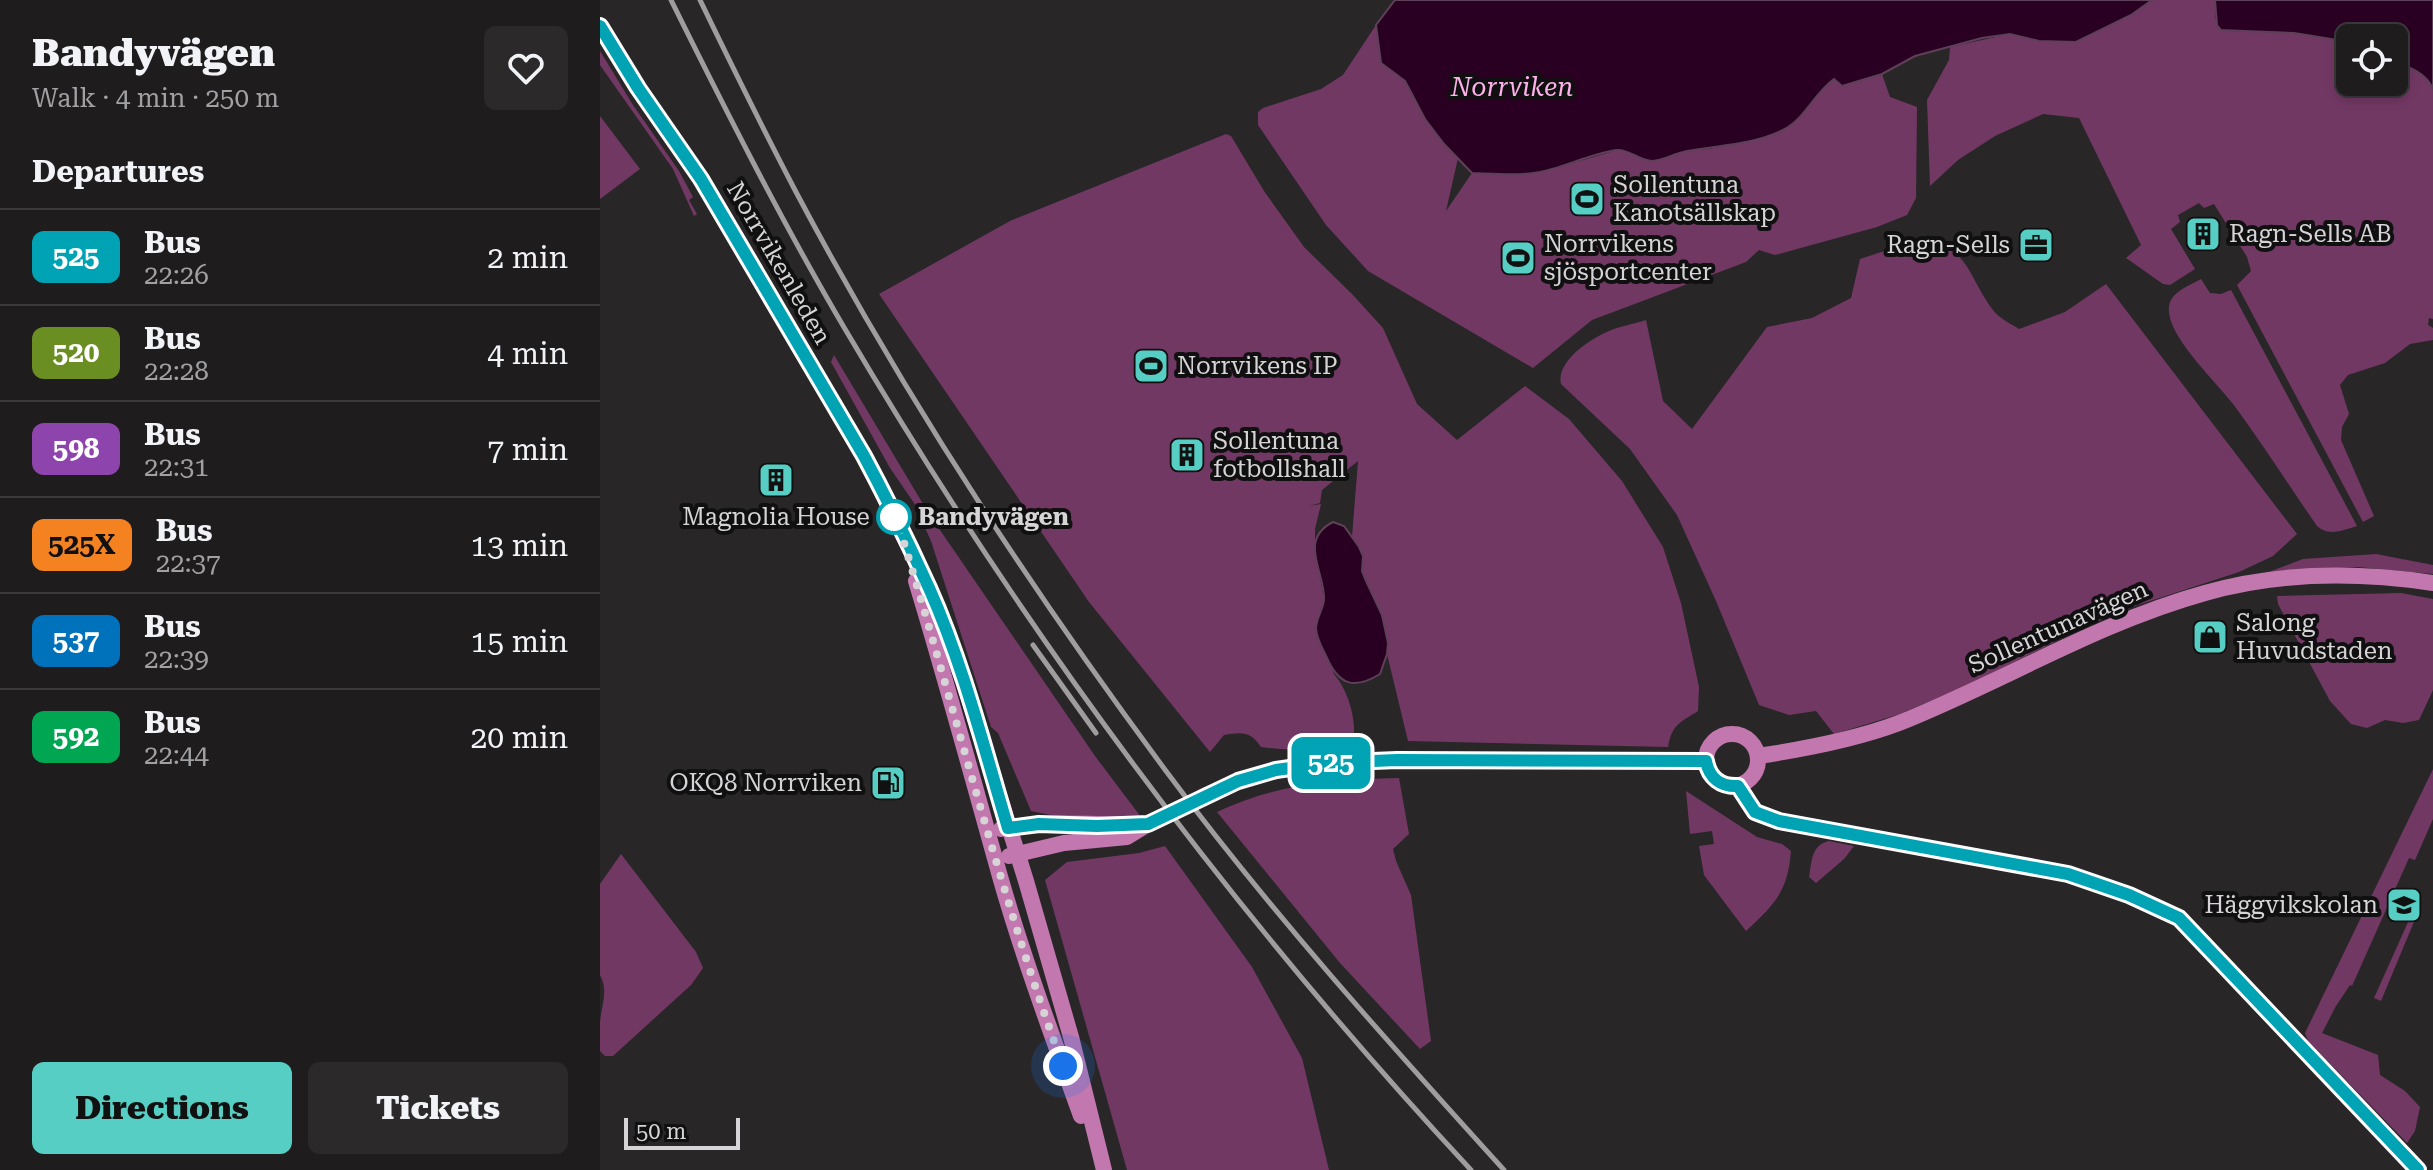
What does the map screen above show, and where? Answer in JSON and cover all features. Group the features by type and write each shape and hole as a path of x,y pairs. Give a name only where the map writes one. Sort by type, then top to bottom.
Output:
{"main road":[{"name":"Norrvikenleden","path":"600,26 638,88 701,179 864,456 930,590 964,683 1017,855 1071,1037 1103,1170"},
{"name":"Norrvikenleden","path":"901,533 949,689 995,858 1053,1040 1103,1170"},
{"name":"Sollentunavägen","path":"1758,756 1820,746 1896,724 1995,682 2097,630 2206,592 2323,575 2433,583"},
{"path":"1734,735 1749,741 1758,756 1752,777 1738,786 1716,781 1706,761 1708,752 1718,739 1734,735"},
{"path":"1204,796 1238,781 1276,770 1325,763 1397,760 1706,761"},
{"path":"988,832 1039,824 1148,824 1127,837 1064,843 995,858"}],"shaded area":[{"path":"2152,0 2215,0 2215,18 2232,31 2294,33 2336,39 2336,96 2408,96 2408,67 2422,75 2433,89 2433,319 2429,318 2428,325 2433,328 2433,340 2410,344 2385,363 2348,375 2340,385 2349,414 2342,427 2341,440 2374,516 2363,522 2237,285 2251,271 2247,257 2214,204 2204,208 2199,203 2178,215 2180,222 2171,229 2195,269 2170,285 2163,284 2126,258 2141,245 2079,118 2043,114 1995,136 1958,160 1930,186 1927,100 1949,60 1950,47 2010,34 2039,41 2076,42 2131,15"},
{"path":"1376,25 1381,63 1405,81 1425,119 1458,158 1446,211 1472,173 1509,175 1549,170 1621,149 1648,161 1685,151 1765,138 1806,111 1820,89 1835,78 1842,86 1882,74 1890,97 1917,107 1916,198 1907,215 1877,227 1775,255 1759,250 1746,262 1592,320 1533,368 1368,271 1326,225 1258,125 1258,112 1263,108 1321,89 1343,75"},
{"path":"600,51 679,171 693,197 689,200 697,214 694,216 673,169 600,65"},
{"path":"600,116 640,169 600,199"},
{"path":"1226,134 1231,136 1264,191 1304,247 1383,328 1417,404 1457,440 1525,386 1569,419 1622,481 1663,547 1681,603 1699,687 1698,711 1677,725 1668,747 1408,741 1387,654 1387,637 1362,571 1363,556 1352,537 1358,461 1322,490 1320,503 1309,506 1321,504 1315,529 1315,553 1324,598 1317,623 1334,674 1349,702 1354,733 1330,743 1298,749 1261,747 1249,735 1230,734 1224,735 1210,752 1089,602 879,294 1010,221"},
{"path":"1912,242 1931,243 1956,254 1993,310 2019,329 2065,312 2106,284 2297,534 2273,556 2239,572 2135,606 2091,624 1962,688 1897,715 1834,734 1816,711 1789,715 1759,705 1677,515 1630,449 1561,384 1561,375 1569,359 1593,339 1613,329 1646,320 1663,401 1692,429 1767,327 1812,318 1851,298 1860,259"},
{"path":"2201,279 2210,293 2221,294 2231,290 2357,526 2331,532 2317,526 2236,408 2178,336 2169,312 2171,300 2179,291"},
{"path":"834,355 929,514 1095,756 1141,817 1056,816 1031,811 998,733 991,727 931,541 914,503 890,468 831,362"},
{"path":"2376,554 2433,565 2433,574 2358,567 2266,573 2303,559"},
{"path":"2401,593 2433,599 2433,690 2419,720 2403,723 2385,720 2367,728 2351,724 2330,701 2278,604 2277,596"},
{"path":"2433,769 2433,819 2415,860 2409,858 2352,986 2336,1006 2322,1033 2378,1055 2380,1075 2405,1091 2420,1107 2415,1131 2407,1143 2308,1041 2305,1033"},
{"path":"1399,778 1409,834 1393,849 1411,895 1431,1041 1420,1049 1340,963 1217,812 1284,789 1351,780"},
{"path":"1686,791 1757,837 1782,844 1791,851 1787,877 1778,896 1746,931 1704,875 1699,846 1714,844 1712,831 1690,834"},
{"path":"1829,841 1854,846 1816,883 1809,877 1813,854 1819,846"},
{"path":"1165,846 1252,967 1302,1058 1329,1170 1127,1170 1045,880 1067,862 1139,853"},
{"path":"621,854 696,952 703,968 691,985 613,1056 605,1056 600,1051 604,993 600,975 600,884"},
{"path":"2417,902 2421,905 2381,1001 2374,998"}],"water":[{"name":"Norrviken","path":"1395,0 2152,0 2131,15 2076,42 2039,41 2010,34 1982,38 1915,56 1882,74 1842,86 1834,79 1791,125 1760,139 1687,151 1652,161 1617,150 1542,172 1512,174 1472,173 1425,119 1405,81 1381,63 1376,25"},
{"path":"2215,0 2433,0 2433,89 2422,75 2408,67 2408,24 2336,24 2336,40 2294,33 2221,30 2217,25"},
{"path":"1333,522 1344,526 1359,547 1363,556 1362,571 1382,615 1388,643 1380,674 1362,682 1348,682 1337,674 1316,629 1324,600 1315,548 1322,529"}],"tunnel":[{"path":"1148,824 1204,796"}],"railway":[{"path":"671,0 822,289 984,552 1058,660 1215,871 1297,973 1471,1170"},
{"path":"700,0 837,267 924,416 1017,561 1115,702 1246,874 1373,1024 1504,1170"},
{"path":"1033,645 1096,733"}],"bus line":[{"name":"525","path":"600,26 638,88 701,179 886,497 930,590 964,683 1008,828 1039,824 1148,824 1238,781 1276,770 1325,763 1397,760 1706,761 1716,781 1738,786 1755,812 1779,821 2068,874 2129,895 2179,918 2418,1170"}],"place":[{"name":"Sollentuna Kanotsällskap","path":"1587,199"},
{"name":"Ragn-Sells AB","path":"2203,234"},
{"name":"Ragn-Sells","path":"2036,245"},
{"name":"Norrvikens sjösportcenter","path":"1518,258"},
{"name":"Norrvikens IP","path":"1151,366"},
{"name":"Sollentuna fotbollshall","path":"1187,455"},
{"name":"Magnolia House","path":"776,480"},
{"name":"Bandyvägen","path":"894,517"},
{"name":"Salong Huvudstaden","path":"2210,637"},
{"name":"OKQ8 Norrviken","path":"888,783"},
{"name":"Häggvikskolan","path":"2404,905"}],"route":[{"path":"894,517 949,689 1002,882 1063,1066"}]}
